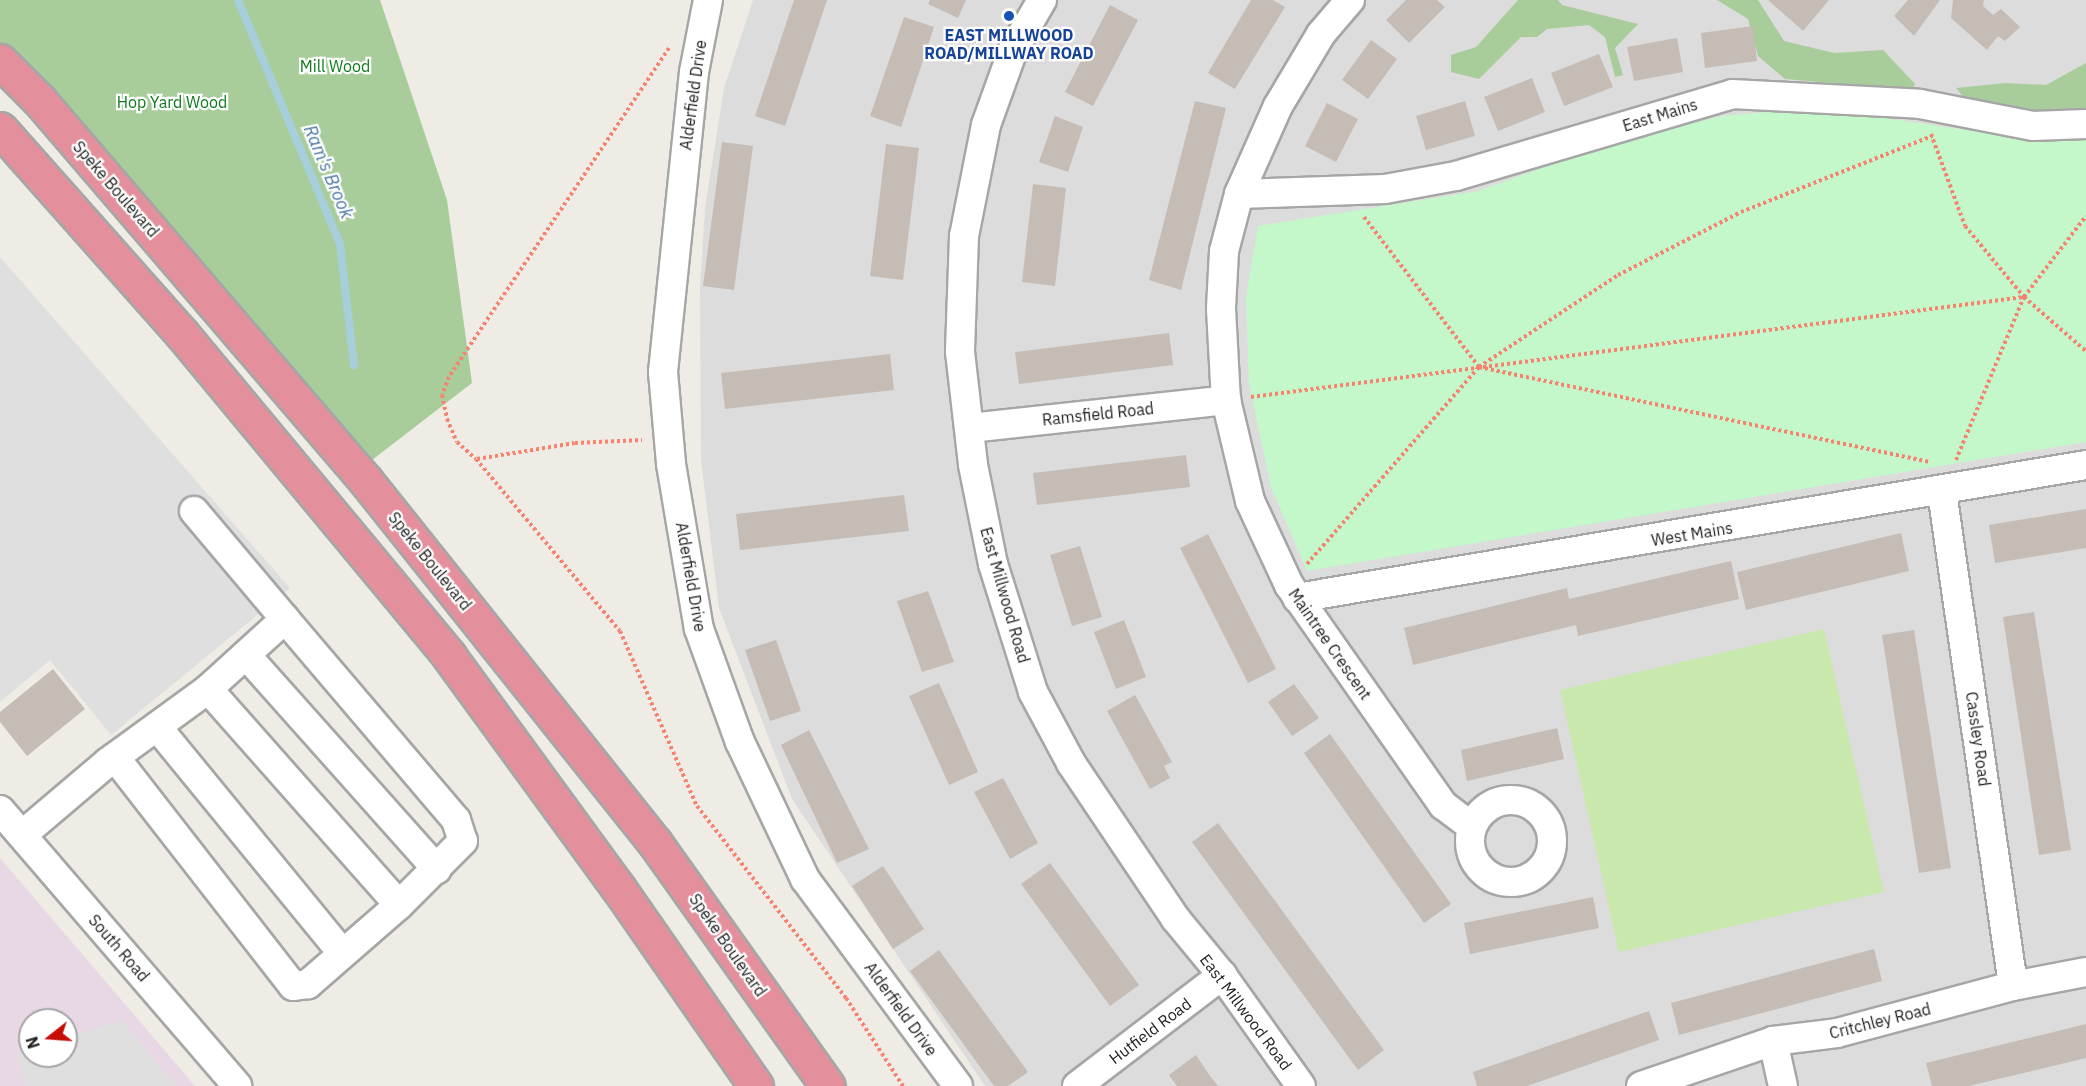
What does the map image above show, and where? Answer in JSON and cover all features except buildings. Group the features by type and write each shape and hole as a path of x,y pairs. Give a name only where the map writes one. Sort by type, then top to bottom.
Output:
{"highway":[{"name":"Speke Boulevard","path":"0,61 40,101 366,481 655,843 828,1086"},
{"path":"0,129 182,334 449,656 619,889 756,1086"}],"street":[{"name":"Alderfield Drive","path":"708,0 694,72 663,372 669,439 699,629 740,742 805,879 958,1086"},
{"name":"East Millwood Road","path":"1042,0 1013,50 986,125 964,236 960,352 973,465 993,564 1033,692 1071,763 1168,909 1222,975 1301,1086"},
{"name":"Maintree Crescent","path":"1350,0 1321,34 1278,106 1239,194 1224,251 1222,286 1226,400 1250,501 1293,592 1443,805 1472,827"},
{"name":"East Mains","path":"1239,194 1384,189 1456,176 1732,94 1920,104 2033,126 2086,124"},
{"name":"Ramsfield Road","path":"970,428 1226,400"},
{"name":"West Mains","path":"1293,592 1947,480 2086,465"},
{"name":"Cassley Road","path":"1947,480 2013,986"},
{"path":"115,757 286,981 300,987 308,984 399,906 463,841 456,820 194,512"},
{"path":"22,835 115,757 158,728 208,689 285,619"},
{"path":"246,656 437,869"},
{"path":"208,689 399,906"},
{"path":"158,728 342,953"},
{"name":"South Road","path":"0,810 237,1086"},
{"name":"Critchley Road","path":"1641,1086 1773,1041 1837,1034 2013,986 2086,972"},
{"name":"Hutfield Road","path":"1077,1086 1222,975"},
{"path":"1773,1041 1783,1086"}],"path":[{"path":"674,42 449,376 442,395 447,419 457,442 476,459 620,631 698,806 846,998 903,1086"},
{"path":"1920,104 1965,226 2024,297 2086,351"},
{"path":"1293,592 1479,367 1618,274 1741,212 1932,136"},
{"path":"1343,190 1479,367 1947,480 2024,297 2086,216"},
{"path":"1226,400 2024,297"},
{"path":"476,459 575,443 669,439"}],"shaded area":[{"path":"753,0 2086,0 2086,1086 985,1086 792,799 719,608 701,460 700,287 705,208 724,88"},
{"path":"0,257 290,588 111,735 50,660 0,702"},
{"path":"0,858 195,1086 0,1086"},
{"path":"122,1020 176,1086 26,1086 20,1068 78,1068 78,1034"}],"green space":[{"path":"0,0 380,0 447,200 472,383 372,460 298,399 0,58"},
{"path":"1518,0 1558,0 1562,5 1638,24 1615,48 1623,75 1615,77 1605,37 1589,25 1547,29 1537,37 1521,37 1479,79 1451,72 1451,55 1476,47"},
{"path":"1717,0 1758,0 1784,41 1834,53 1883,50 1915,84 1912,90 1785,79 1758,56 1748,19"},
{"path":"2086,63 2086,117 2019,118 1966,100 1956,88 2006,83 2046,85"},
{"path":"1816,108 2014,137 2086,140 2086,442 1307,571 1271,487 1249,383 1246,298 1258,226 1478,191 1604,146 1721,116"},
{"path":"1824,629 1884,892 1619,952 1560,690"}],"waterway":[{"name":"Ram's Brook","path":"238,0 340,244 354,365"}],"place":[{"name":"EAST MILLWOOD ROAD/MILLWAY ROAD","path":"1009,16"}],"park label":[{"name":"Mill Wood","path":"335,66"},
{"name":"Hop Yard Wood","path":"172,102"}]}
